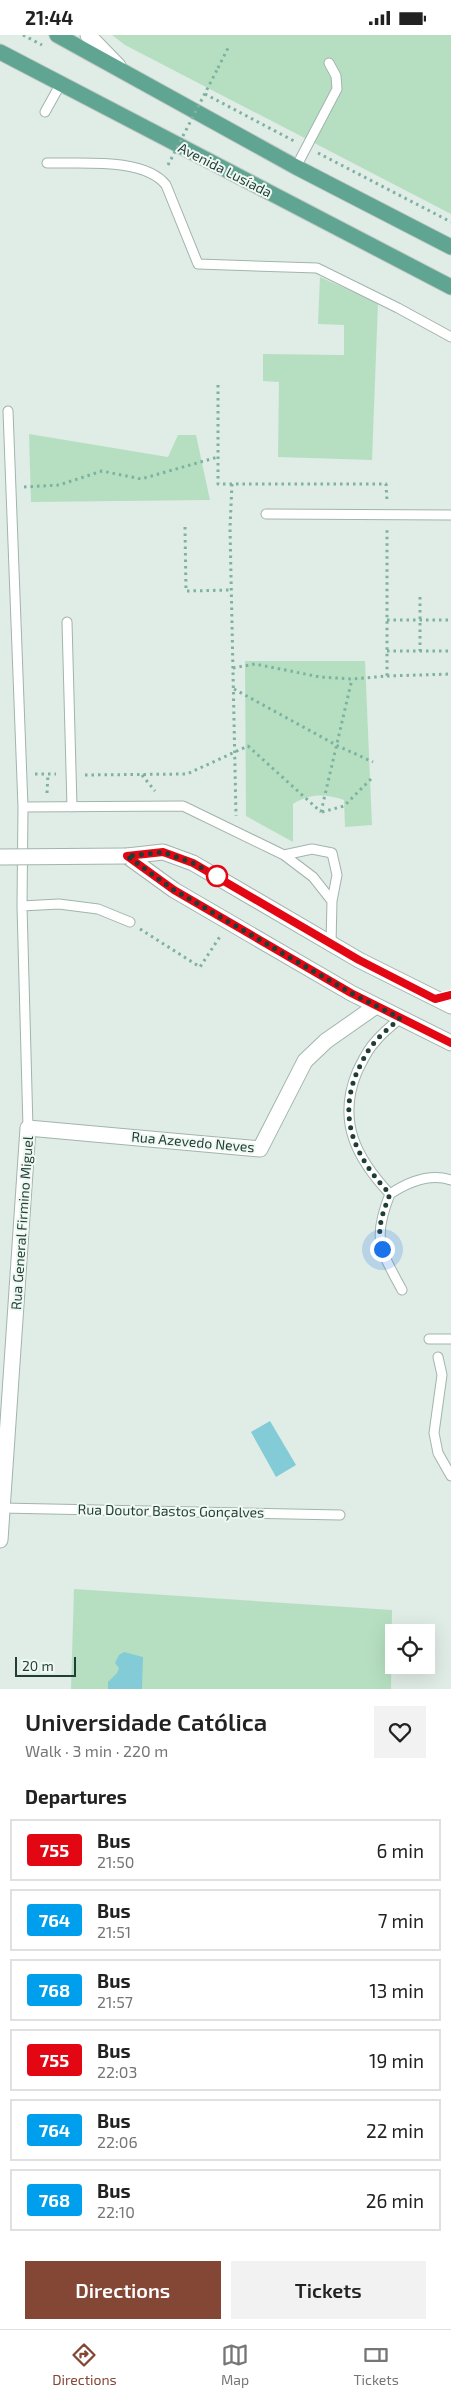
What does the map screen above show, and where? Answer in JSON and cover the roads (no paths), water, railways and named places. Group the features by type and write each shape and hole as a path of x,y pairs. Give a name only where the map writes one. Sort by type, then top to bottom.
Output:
{"main road":[{"path":"57,35 296,167 451,247"},
{"name":"Avenida Lusíada","path":"0,52 60,85 451,287"}],"street":[{"path":"88,35 123,70"},
{"path":"0,857 127,856 163,852 193,863 331,943 451,1006"},
{"path":"127,856 174,890 229,922 376,1006 446,1041"},
{"name":"Rua Azevedo Neves","path":"28,1128 260,1149 305,1061 326,1041 376,1006"},
{"name":"Rua General Firmino Miguel","path":"0,1540 28,1128"}],"lane":[{"path":"296,167 337,89 336,75 329,63"},
{"path":"45,112 60,85"},
{"path":"47,163 127,166 145,169 160,177 166,185 198,264 317,268 398,308 451,337"},
{"name":"Rua General Firmino Miguel","path":"8,411 23,807 22,906 28,1128"},
{"path":"266,514 451,515"},
{"path":"66,622 72,807"},
{"path":"23,807 183,806 236,830 284,855 313,877 332,901"},
{"path":"284,855 312,849 332,853 337,875 332,901 331,943"},
{"path":"22,906 59,904 98,909 130,922"},
{"path":"435,999 451,995"},
{"path":"390,1194 364,1163 353,1137 347,1111 351,1088 361,1063 374,1043 400,1018"},
{"path":"446,1041 451,1051"},
{"path":"402,1290 386,1260 378,1237 382,1214 390,1194 405,1184 421,1179 451,1180"},
{"path":"429,1339 451,1339"},
{"path":"438,1357 442,1375 434,1433 438,1453 451,1476"},
{"name":"Rua Doutor Bastos Gonçalves","path":"2,1508 340,1515"}],"water":[{"path":"270,1421 296,1465 276,1477 251,1432"},
{"path":"124,1652 143,1657 142,1689 108,1689 108,1682 117,1673 119,1668 115,1663 119,1655"}]}
